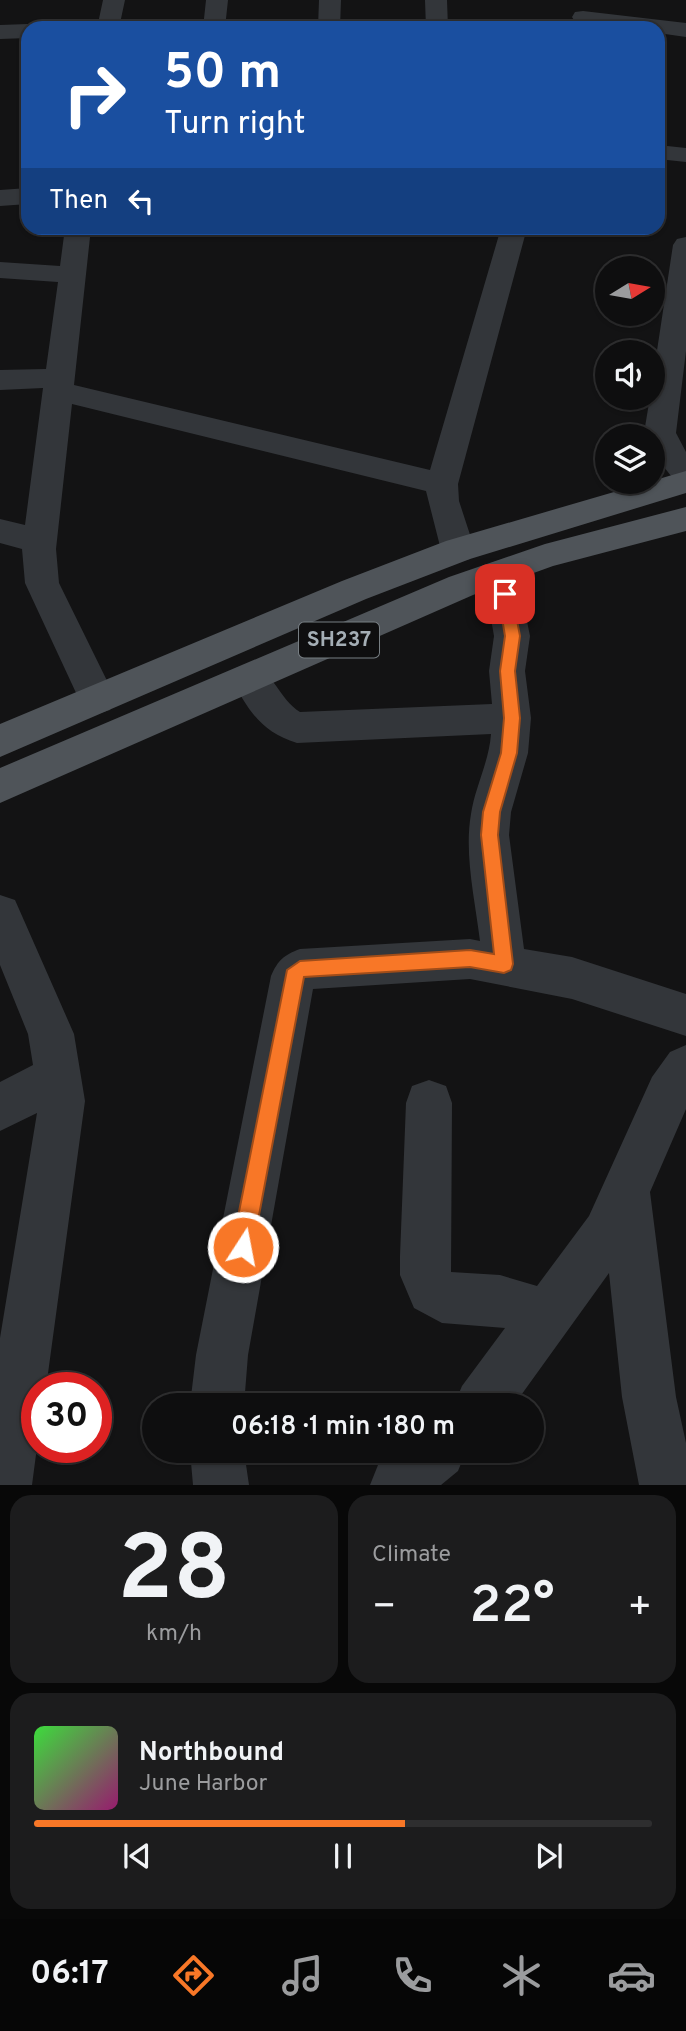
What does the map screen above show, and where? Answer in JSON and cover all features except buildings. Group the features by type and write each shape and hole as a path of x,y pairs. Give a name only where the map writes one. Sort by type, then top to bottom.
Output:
{"main road":[{"name":"SH237","path":"0,741 354,590 458,550 686,482"},
{"name":"SH237","path":"0,786 461,586 545,556 686,519"}],"street":[{"path":"110,21 114,0"},
{"path":"215,21 217,0"},
{"path":"329,21 330,0"},
{"path":"436,0 437,21"},
{"path":"584,15 625,21"},
{"path":"665,27 686,30"},
{"path":"0,32 21,31"},
{"path":"665,153 686,155"},
{"path":"0,198 21,196"},
{"path":"77,235 40,541 42,583 97,699"},
{"path":"458,550 443,501 442,484 512,235"},
{"path":"686,245 660,433 664,446 686,473"},
{"path":"0,270 72,275"},
{"path":"0,380 60,385 442,484"},
{"path":"0,531 40,541"},
{"path":"500,573 512,636 508,671 512,718 509,753 491,812 489,835 504,964"},
{"path":"249,678 275,715 285,724 297,727 512,718"},
{"path":"0,914 51,1034 62,1101 4,1485"},
{"path":"218,1393 222,1355 293,976 300,969 312,966 470,959 572,978 686,1015"},
{"path":"490,1393 607,1234 669,1093 686,1068"},
{"path":"0,1107 60,1076"},
{"path":"429,1103 425,1256 426,1275 432,1290 442,1297 500,1301 548,1316"},
{"path":"626,1191 649,1397 671,1428 667,1485"},
{"path":"218,1463 221,1485"},
{"path":"398,1485 425,1463"}],"route":[{"path":"243,1247 293,976 300,969 312,966 470,959 504,964 489,835 491,812 509,753 512,718 508,687 512,636 505,594"}]}
